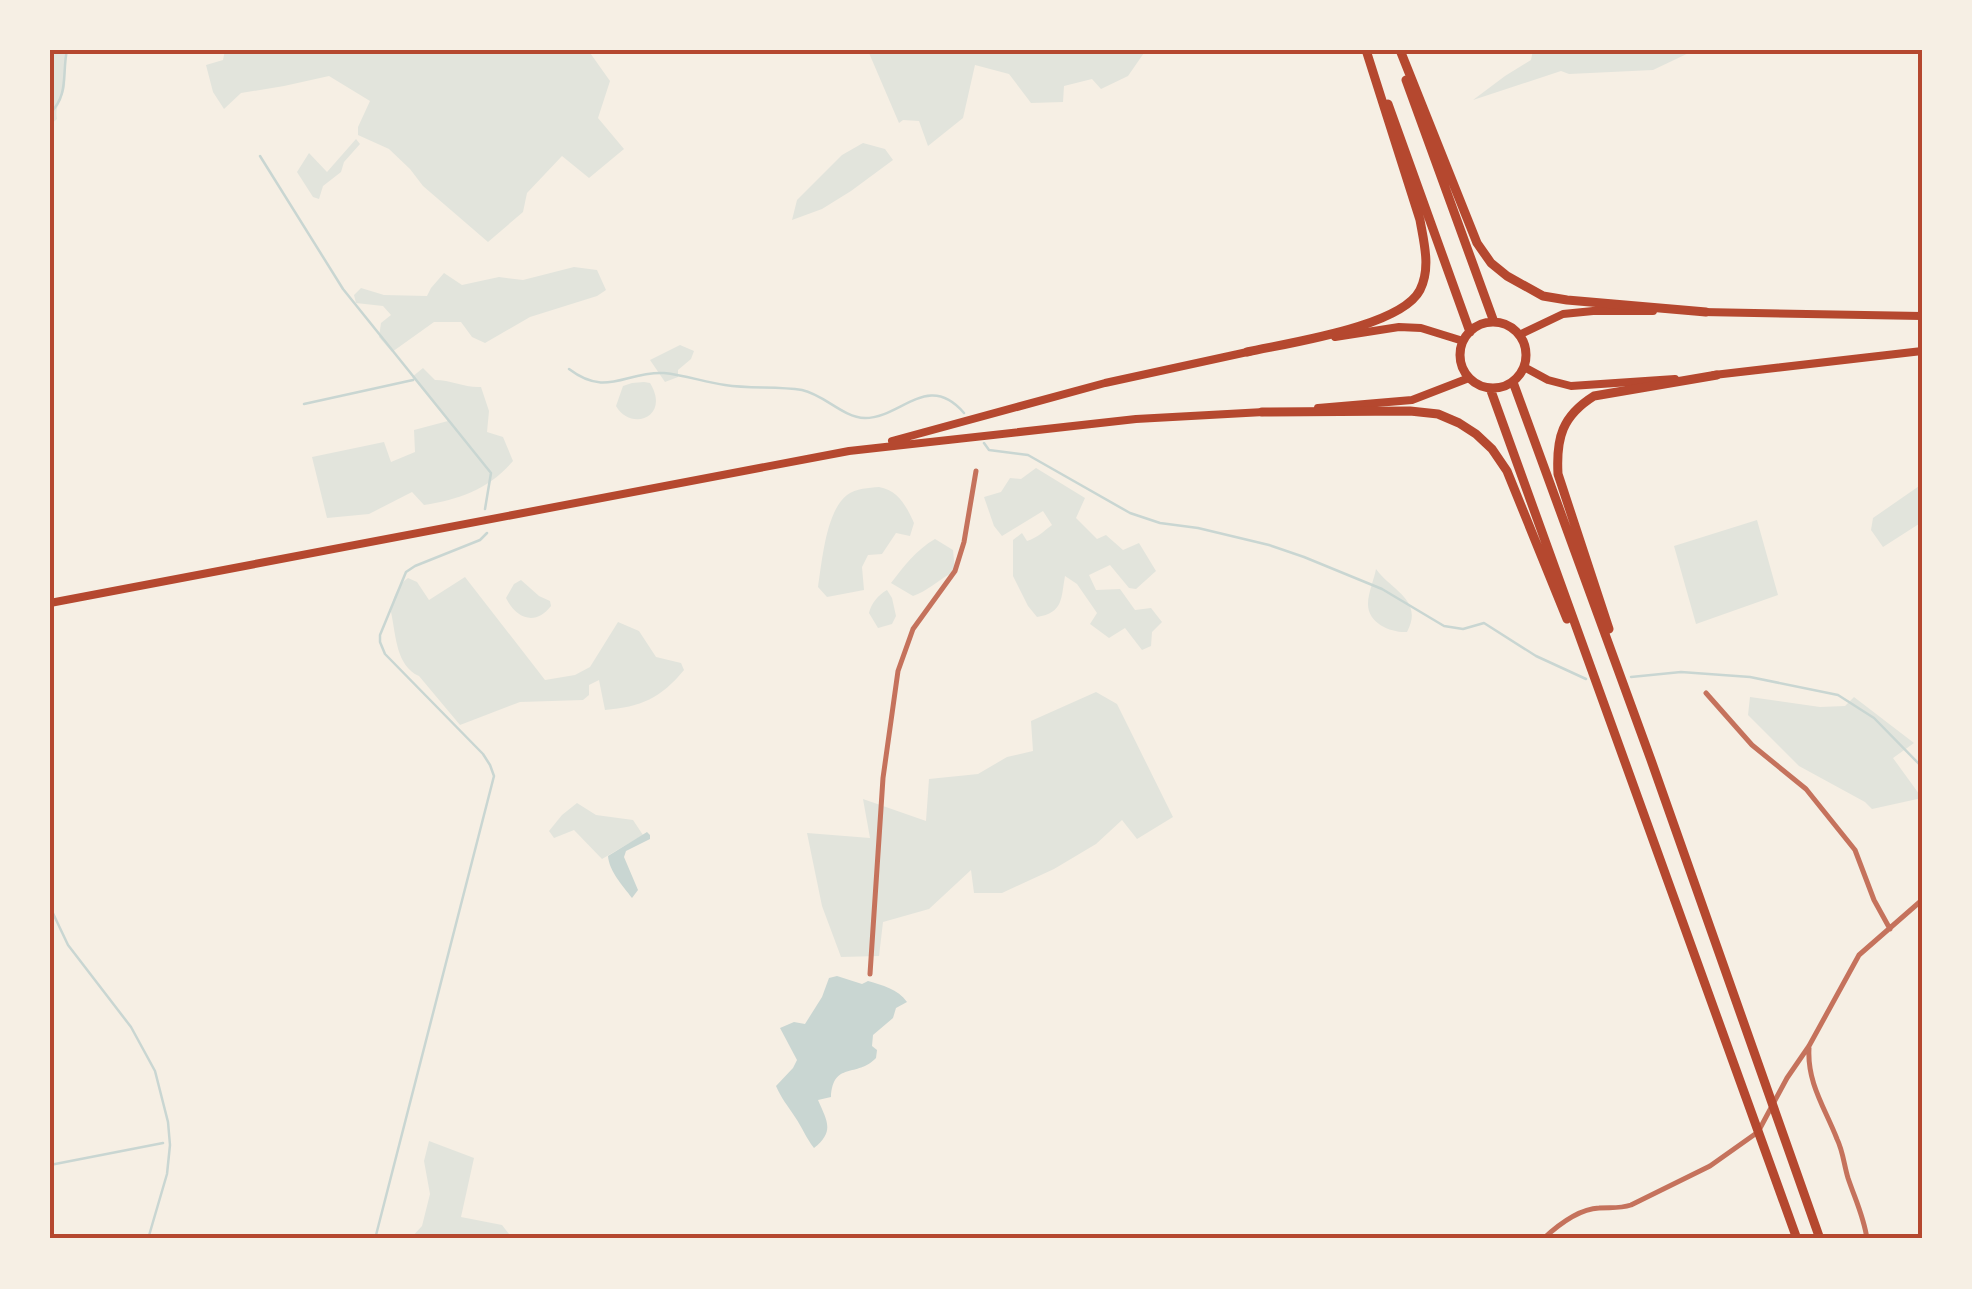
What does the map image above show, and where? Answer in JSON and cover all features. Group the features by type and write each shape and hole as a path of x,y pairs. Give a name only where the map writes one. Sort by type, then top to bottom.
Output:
{"highway":[{"path":"1367,50 1466,337"},
{"path":"1247,352 1368,324 1390,316 1419,292 1426,272 1420,220 1367,50"},
{"path":"1398,50 1494,322"},
{"path":"1398,50 1476,242 1506,276 1543,296 1706,312"},
{"path":"1494,322 1519,335 1526,356 1524,367 1513,382 1490,388 1469,378 1460,360 1466,337 1476,326 1494,322"},
{"path":"1651,760 1558,474 1558,444 1571,415 1594,396 1717,375"},
{"path":"1513,382 1820,1239"},
{"path":"1490,388 1797,1239"},
{"path":"1262,412 1410,411 1438,414 1476,434 1507,471 1627,766"}],"main road":[{"path":"1519,335 1563,314 1593,310 1922,316"},
{"path":"864,449 1073,391 1247,352 1398,327 1466,337"},
{"path":"1524,367 1548,380 1571,386 1717,375 1922,351"},
{"path":"50,603 864,449 1136,419 1412,400 1469,378"}],"street":[{"path":"870,974 883,778 898,671 913,629 955,571 976,471"},
{"path":"1706,693 1752,745 1806,789 1855,850 1890,929"},
{"path":"1543,1239 1586,1210 1619,1209 1697,1174 1758,1132 1859,955 1922,900"},
{"path":"1809,1046 1808,1064 1817,1097 1839,1141 1864,1220 1866,1239"}],"shaded area":[{"path":"67,50 65,86 57,119 50,125 50,51"},
{"path":"225,50 588,50 610,81 598,118 624,149 589,178 562,156 527,193 523,212 488,242 423,186 389,149 358,135 370,101 329,76 241,93 224,109 213,92 206,65 223,60"},
{"path":"862,50 1146,50 1128,76 1101,89 1092,79 1064,86 1063,102 1031,103 1009,74 975,65 963,118 928,146 919,121 899,123 869,53"},
{"path":"1533,50 1695,50 1653,70 1569,74 1561,71 1473,100 1531,60"},
{"path":"356,139 360,144 344,162 341,172 323,186 319,199 313,197 297,172 309,153 327,172"},
{"path":"863,143 885,149 893,160 822,209 792,220 797,200 842,155"},
{"path":"574,267 597,270 606,290 530,317 485,343 472,337 461,322 434,322 392,352 379,337 381,323 391,315 383,306 356,303 354,295 361,288 384,295 427,296 444,273 462,285 499,277 523,280"},
{"path":"680,345 694,351 691,359 678,370 678,377 665,382 650,360"},
{"path":"423,368 435,380 481,387 489,411 487,432 503,437 513,461 484,486 450,500 424,505 412,492 369,514 327,518 312,457 384,442 391,462 415,452 414,430 448,421 412,377"},
{"path":"650,383 655,395 652,412 639,419 623,414 616,406 623,386"},
{"path":"1036,468 1085,498 1076,518 1097,539 1106,535 1123,550 1139,543 1156,571 1136,589 1129,588 1110,565 1089,575 1096,590 1120,589 1135,610 1151,608 1162,622 1152,632 1151,646 1142,650 1125,628 1109,638 1090,624 1097,613 1077,584 1065,576 1057,608 1037,617 1028,606 1013,576 1013,540 1022,533 1027,541 1031,540 1052,525 1043,511 1002,536 994,526 984,497 1001,492 1010,478 1021,479"},
{"path":"1922,484 1922,522 1883,547 1871,530 1873,518"},
{"path":"879,487 897,495 905,505 914,523 910,536 896,533 882,554 868,555 862,567 864,590 827,597 818,587 834,513 851,493"},
{"path":"1757,520 1778,595 1696,624 1674,546"},
{"path":"935,539 953,550 955,571 913,596 891,583 916,553"},
{"path":"1376,569 1409,604 1412,612 1407,632 1388,629 1376,622 1369,611"},
{"path":"465,577 545,680 575,675 590,667 618,622 639,631 656,657 681,663 684,670 658,694 629,706 605,710 599,680 589,685 589,695 583,700 520,702 460,725 406,665 398,649 391,612 396,593 408,578 417,582 429,600"},
{"path":"521,580 550,601 551,606 539,616 521,615 506,598"},
{"path":"887,590 896,616 892,624 878,628 869,613 875,600"},
{"path":"1096,692 1117,704 1173,817 1137,839 1122,820 1096,844 1002,893 974,893 971,870 929,909 883,922 879,956 841,957 822,906 807,833 870,838 863,799 926,821 929,779 978,774 1007,757 1033,751 1031,721"},
{"path":"1750,697 1820,707 1845,706 1854,697 1914,743 1893,758 1922,798 1872,809 1799,766 1748,715"},
{"path":"577,803 596,815 633,820 643,835 602,859 574,830 554,838 549,831"},
{"path":"647,832 650,839 626,851 624,857 638,890 632,898 614,873 608,856"},
{"path":"837,976 884,986 907,1002 896,1008 893,1018 873,1035 876,1058 841,1074 831,1097 818,1100 827,1131 814,1148 776,1086 797,1060 780,1028 794,1022 805,1024 829,978"},
{"path":"429,1141 474,1158 461,1217 502,1225 513,1239 410,1239 422,1226 430,1194 424,1161"}],"waterway":[{"path":"50,113 60,99 67,50"},
{"path":"260,156 343,289 491,473 485,509"},
{"path":"569,369 594,382 664,373 734,386 802,390 865,418 926,396 951,401 964,413"},
{"path":"304,404 413,380"},
{"path":"984,443 989,450 1028,455 1130,513 1160,523 1269,545 1304,557 1382,589 1444,626 1463,629 1484,623 1536,656 1586,679"},
{"path":"375,1239 494,776 483,754 385,654 380,635 406,572 480,540 487,533"},
{"path":"1631,677 1681,672 1750,677 1838,695 1874,718 1922,767"},
{"path":"50,907 68,945 131,1027 155,1071 170,1145 167,1174 148,1239"},
{"path":"50,1165 163,1143"}]}
